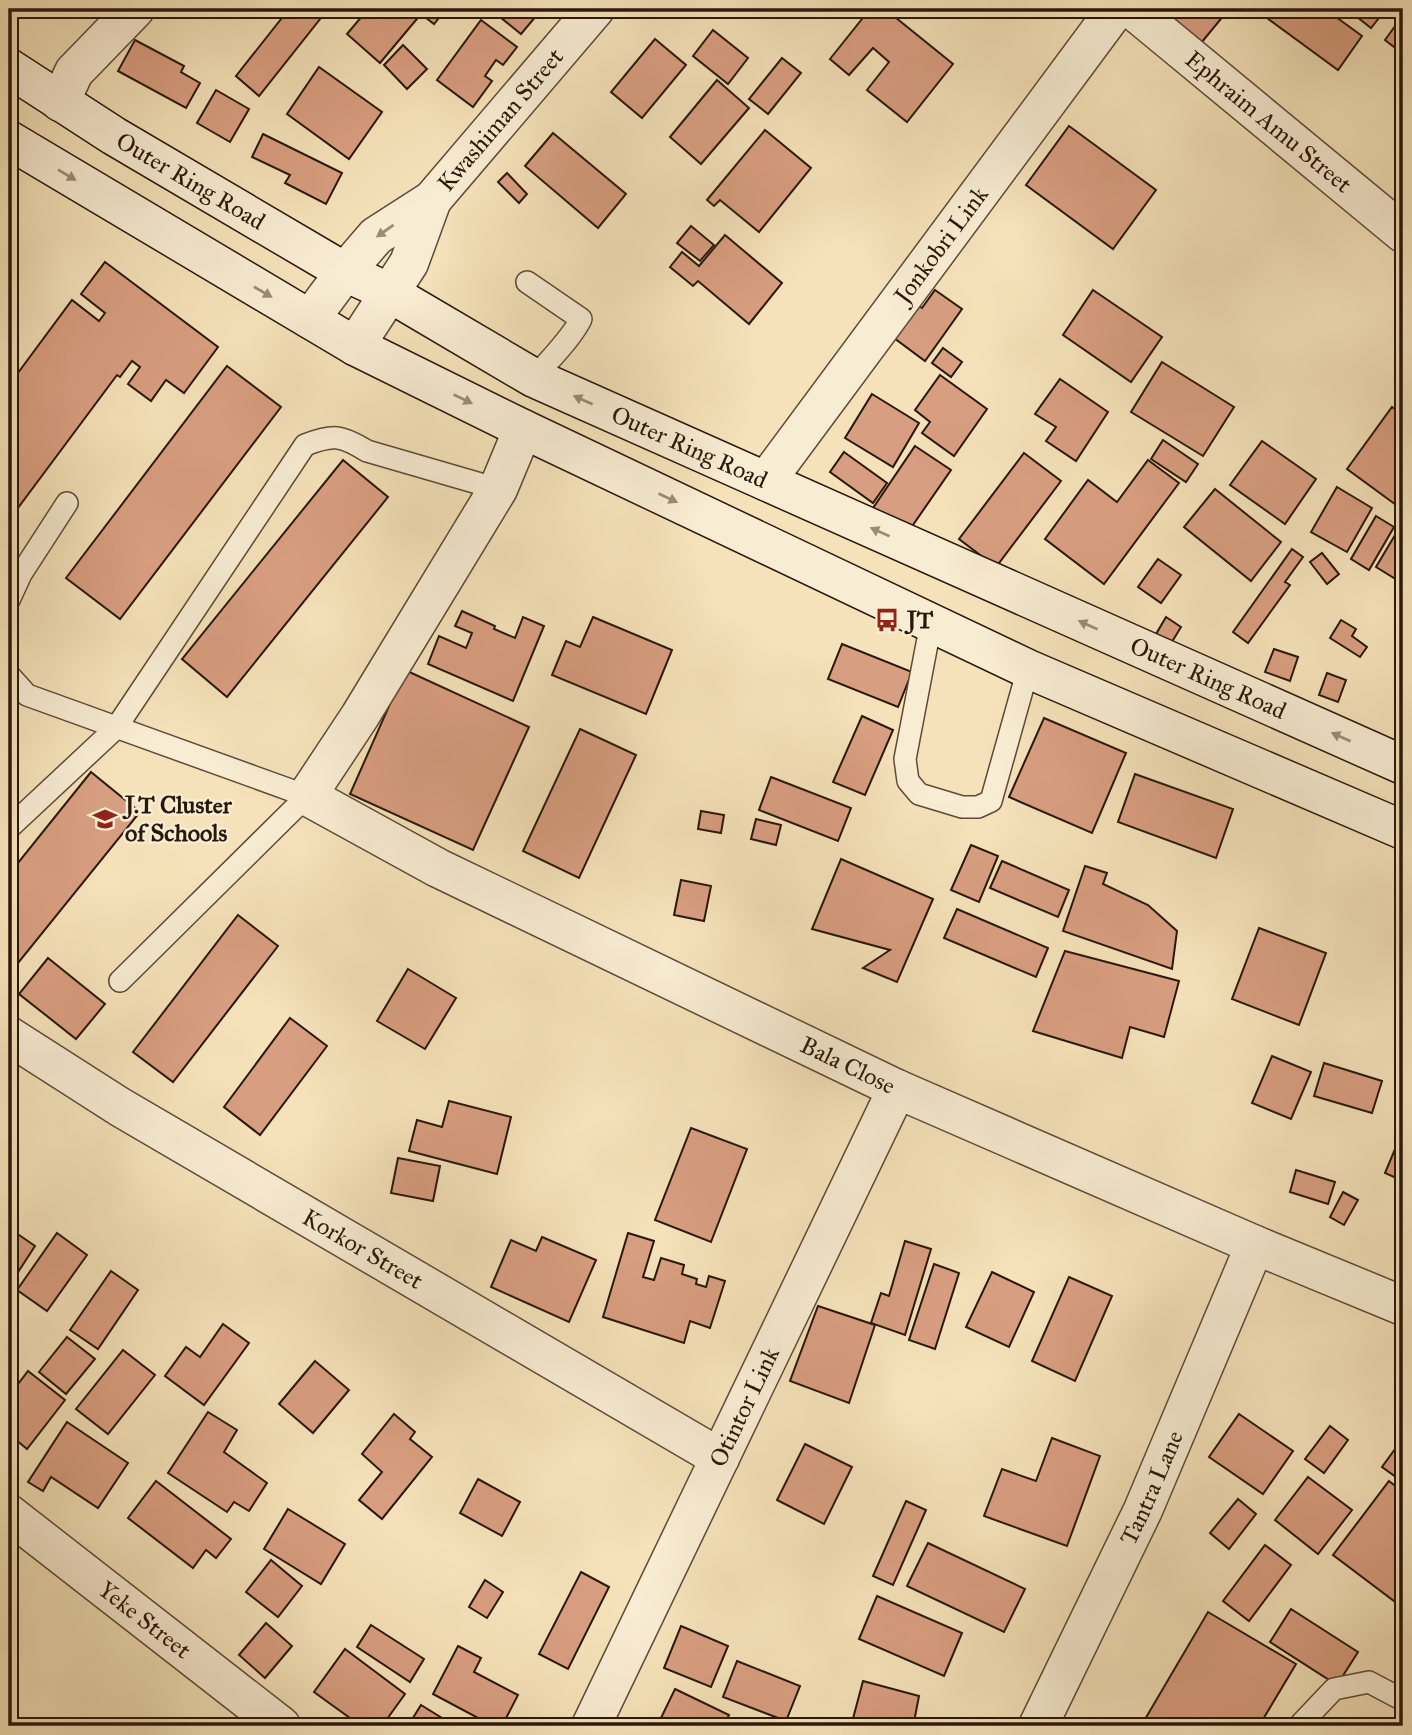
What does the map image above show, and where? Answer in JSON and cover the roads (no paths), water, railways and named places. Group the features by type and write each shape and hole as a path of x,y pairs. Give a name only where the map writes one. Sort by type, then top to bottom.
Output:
{"street":[{"path":"60,102 74,72 135,9"},
{"name":"Kwashiman Street","path":"310,318 376,236 432,200 595,9"},
{"name":"Jonkobri Link","path":"766,481 1116,9"},
{"name":"Ephraim Amu Street","path":"1132,9 1403,233"},
{"name":"Outer Ring Road","path":"9,68 60,102 345,272 388,292 534,378 1403,765"},
{"path":"9,140 355,346 523,429 1028,669 1403,830"},
{"name":"Kwashiman Street","path":"355,346 409,263 432,200"},
{"path":"307,796 360,716 498,489 523,429"},
{"name":"Bala Close","path":"307,796 438,869 897,1088 1255,1245 1403,1306"},
{"name":"Korkor Street","path":"9,1036 132,1114 720,1458"},
{"name":"Otintor Link","path":"591,1726 897,1088"},
{"name":"Tantra Lane","path":"1038,1726 1143,1510 1255,1245"},
{"name":"Yeke Street","path":"9,1514 281,1726"}],"lane":[{"path":"527,282 580,319 574,333 534,378"},
{"path":"9,828 116,728 304,445 327,437 349,440 367,451 498,489"},
{"path":"9,600 21,574 67,503"},
{"path":"931,624 905,759 908,781 919,794 962,807 978,807 991,801 1028,669"},
{"path":"9,675 27,695 307,796 120,981"},
{"path":"1299,1726 1334,1689 1369,1682 1403,1700"}],"place":[{"name":"JT","path":"887,620"},
{"name":"J.T Cluster of Schools","path":"105,819"}]}
